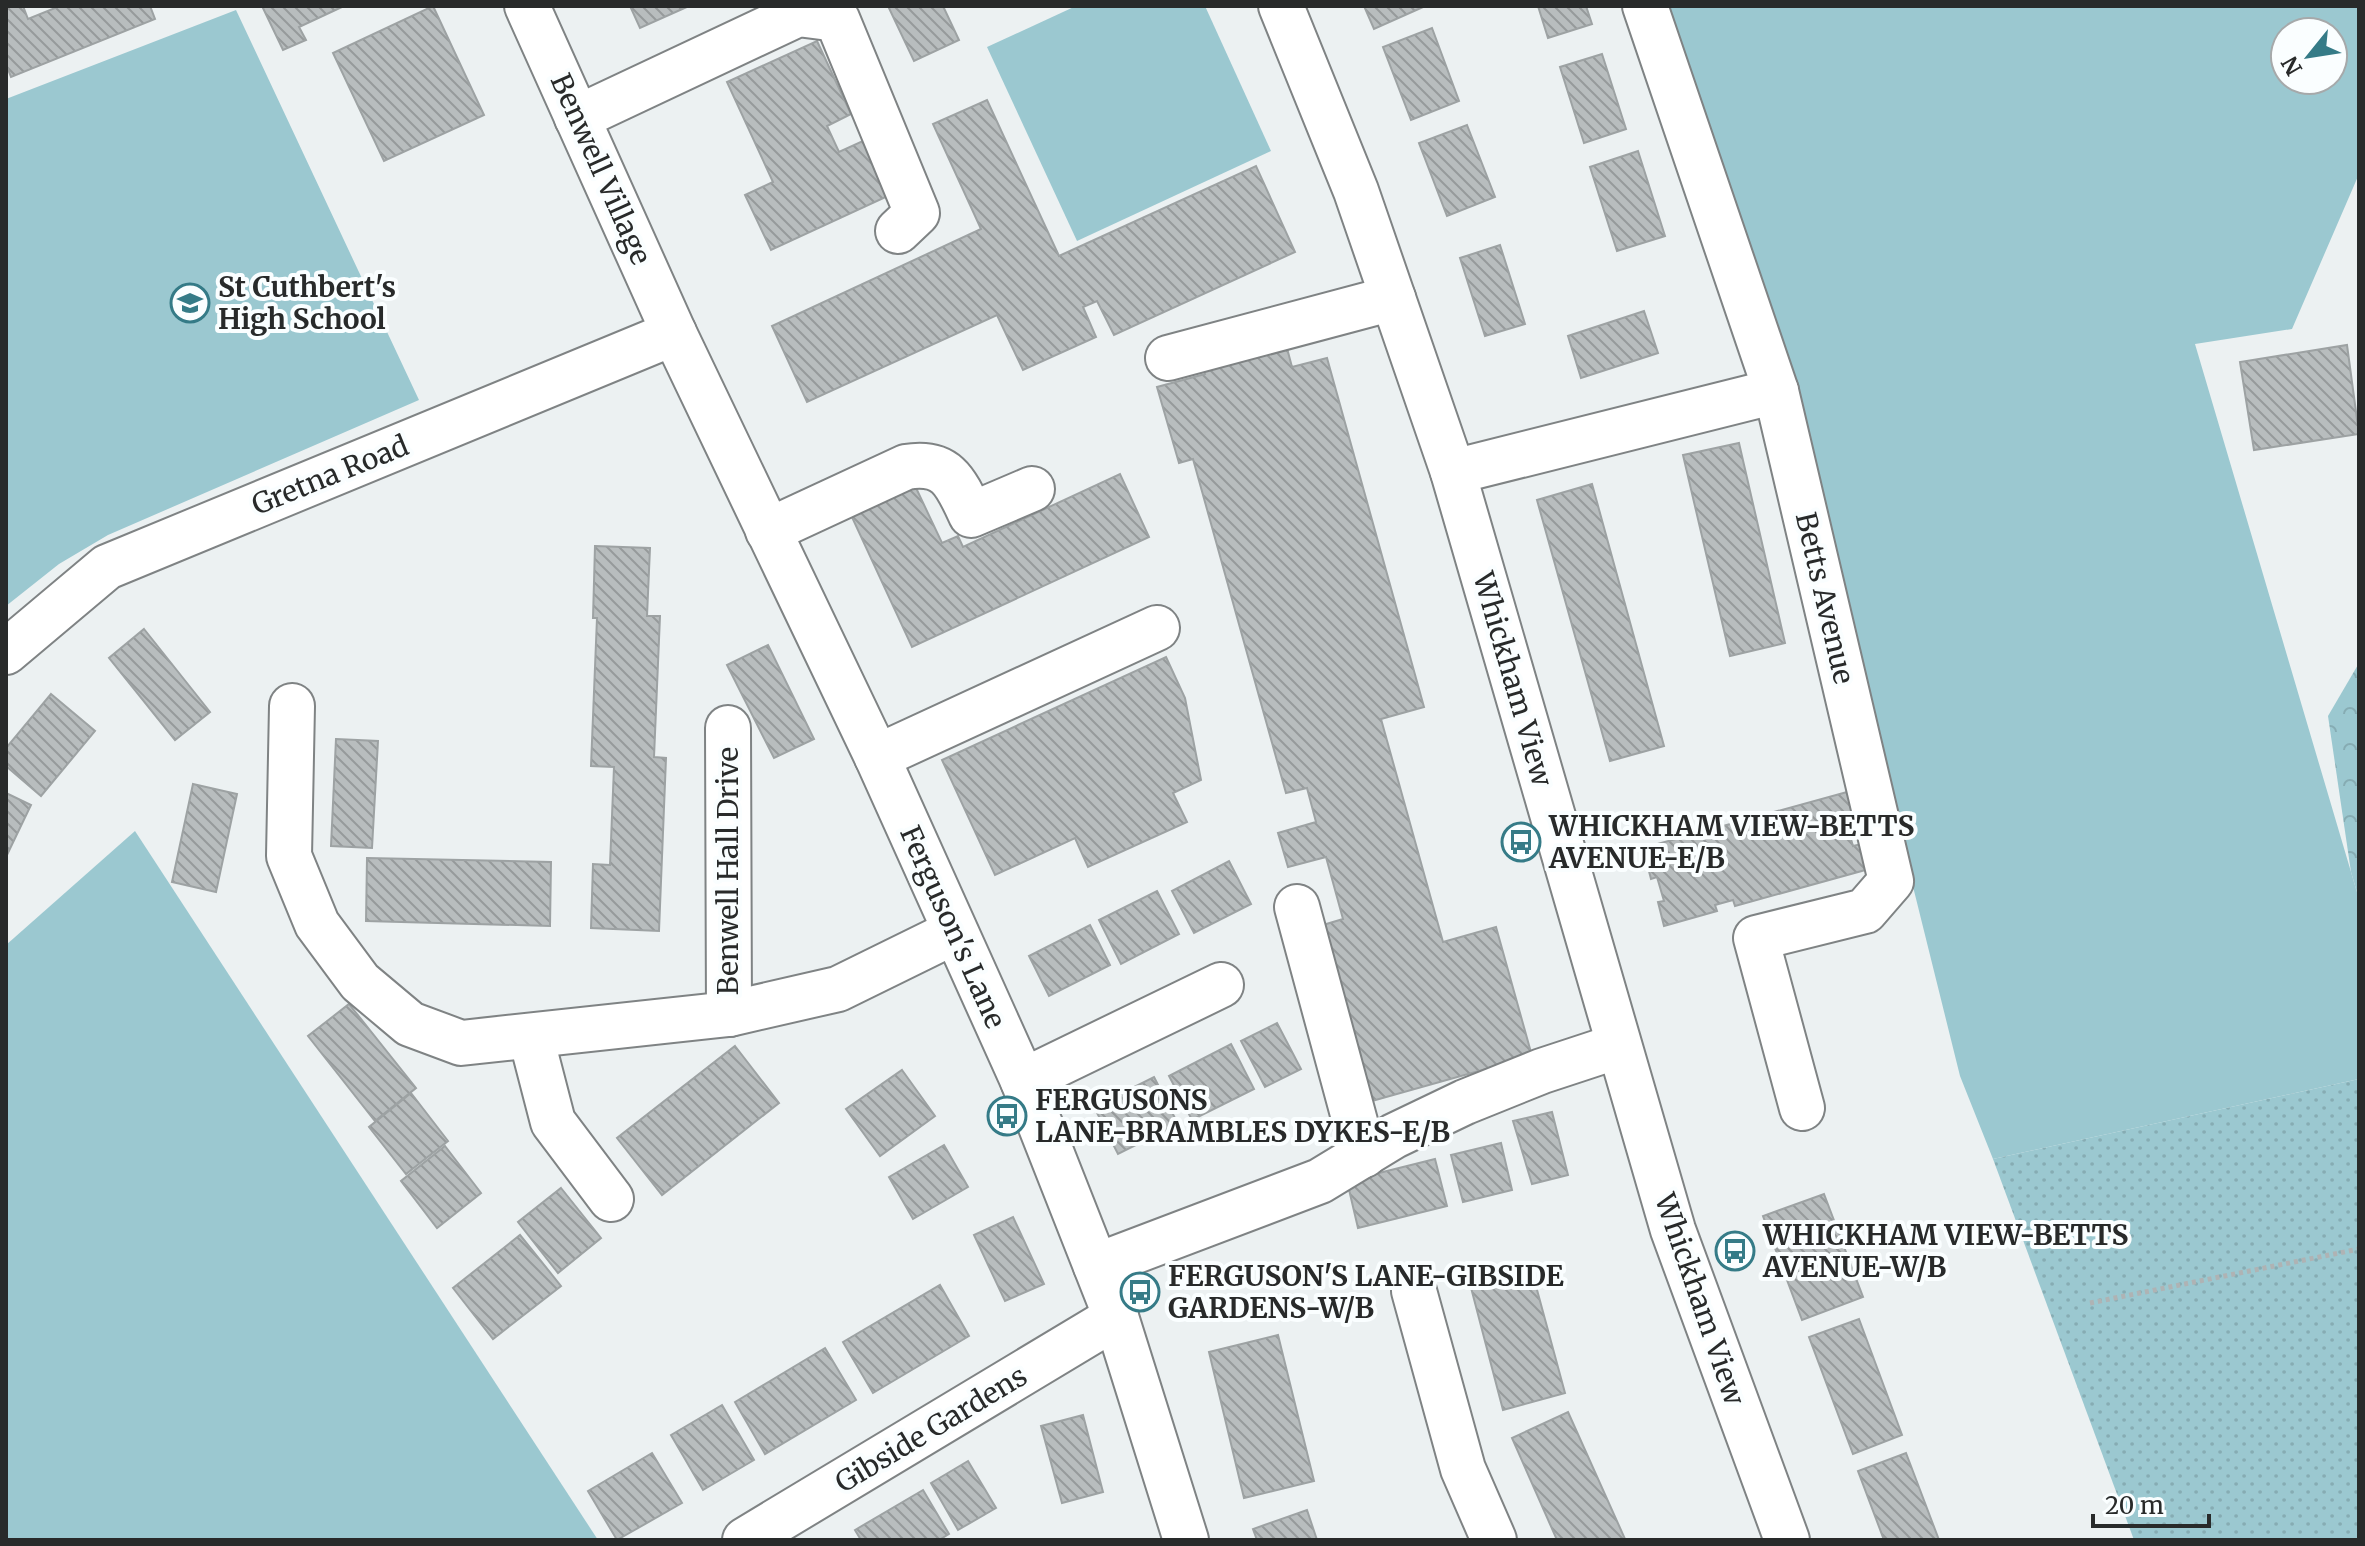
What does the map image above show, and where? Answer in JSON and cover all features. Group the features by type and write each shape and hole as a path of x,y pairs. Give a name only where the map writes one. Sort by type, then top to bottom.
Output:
{"street":[{"name":"Benwell Village","path":"527,6 674,333"},
{"name":"Whickham View","path":"1281,6 1356,191 1453,472 1673,1230 1787,1540"},
{"name":"Betts Avenue","path":"1645,6 1776,391 1891,881 1865,911 1756,938 1802,1108"},
{"path":"577,118 798,14 837,19 917,213 898,231"},
{"path":"1168,358 1393,298"},
{"name":"Ferguson's Lane","path":"674,333 877,757 1023,1081 1116,1317 1186,1540"},
{"name":"Gretna Road","path":"6,652 107,567 674,333"},
{"path":"1453,472 1776,391"},
{"path":"768,531 906,467 925,463 955,481 971,515 1032,489"},
{"path":"877,757 1157,628"},
{"name":"Benwell Hall Drive","path":"292,706 289,856 326,935 360,982 410,1024 461,1043 729,1014 838,989 954,932"},
{"name":"Benwell Hall Drive","path":"728,728 729,1014"},
{"path":"1297,907 1364,1155"},
{"path":"1023,1081 1221,985"},
{"path":"531,1037 553,1122 611,1199"},
{"path":"1096,1266 1320,1181 1465,1102 1542,1071 1618,1046"},
{"path":"1414,1291 1463,1469 1494,1540"},
{"name":"Gibside Gardens","path":"745,1540 1116,1317"}],"path":[{"path":"2090,1303 2359,1249"}],"green space":[{"path":"1076,6 1205,6 1271,151 1077,241 987,47"},
{"path":"1665,6 2359,6 2359,174 2292,329 2195,344 2359,899 2359,1079 1993,1159 1960,1076 1791,395"},
{"name":"St Cuthbert's High School","path":"236,10 419,400 108,535 59,564 6,606 6,99"},
{"path":"2359,663 2359,899 2351,872 2328,716"},
{"path":"135,831 598,1540 6,1540 6,945"},
{"path":"2359,1079 2359,1540 2134,1540 1993,1159"}],"building":[{"path":"6,6 23,6 28,19 60,6 150,6 155,19 11,77 6,64"},
{"path":"262,6 344,6 299,27 306,40 283,50"},
{"path":"433,6 484,115 384,161 333,53"},
{"path":"630,6 689,6 640,28"},
{"path":"888,6 943,6 959,40 914,61"},
{"path":"1364,6 1423,6 1423,7 1374,29"},
{"path":"1538,6 1586,6 1592,24 1548,38"},
{"path":"1432,28 1459,101 1411,120 1383,47"},
{"path":"817,41 851,114 827,126 839,152 865,140 890,195 771,250 745,195 773,182 727,82"},
{"path":"1602,54 1626,129 1584,143 1560,67"},
{"path":"987,100 1059,256 1256,166 1295,252 1114,335 1097,301 1083,307 1096,337 1023,370 997,315 807,402 772,326 981,229 933,124"},
{"path":"1467,125 1495,197 1447,216 1419,143"},
{"path":"1638,151 1665,236 1617,251 1590,167"},
{"path":"1500,245 1525,324 1485,336 1460,258"},
{"path":"1644,311 1658,353 1581,378 1568,336"},
{"path":"1284,337 1292,367 1327,358 1424,707 1381,719 1443,942 1496,927 1532,1056 1372,1101 1323,925 1343,919 1326,857 1288,867 1278,833 1316,822 1307,788 1286,793 1193,459 1179,463 1157,387 1205,374 1201,360"},
{"path":"2347,345 2359,434 2254,450 2240,362"},
{"path":"1739,443 1785,643 1730,656 1683,455"},
{"path":"909,473 942,543 958,536 963,547 1120,474 1149,537 912,647 845,502"},
{"path":"1592,484 1664,746 1610,761 1537,500"},
{"path":"595,546 650,548 647,616 660,616 654,757 666,758 659,931 591,928 593,864 610,865 614,767 591,766 597,618 593,618"},
{"path":"144,629 210,712 175,740 109,658"},
{"path":"768,645 814,739 774,758 727,665"},
{"path":"1166,657 1185,698 1201,780 1173,793 1187,822 1088,867 1075,838 995,875 942,760"},
{"path":"51,694 95,731 41,796 6,766 6,748"},
{"path":"336,739 378,741 372,848 331,846"},
{"path":"193,784 237,794 216,892 172,882"},
{"path":"1847,792 1854,817 1845,819 1853,846 1862,844 1869,869 1735,906 1733,900 1715,905 1717,911 1664,926 1658,902 1664,901 1657,877 1651,879 1643,848"},
{"path":"6,793 31,805 6,857"},
{"path":"367,858 551,862 550,926 366,921"},
{"path":"1229,861 1251,904 1194,933 1172,891"},
{"path":"1157,891 1179,934 1121,964 1099,920"},
{"path":"1090,925 1110,965 1049,996 1029,956"},
{"path":"349,1004 416,1088 375,1121 308,1036"},
{"path":"1277,1023 1301,1069 1265,1087 1241,1041"},
{"path":"1231,1044 1254,1089 1192,1120 1169,1076"},
{"path":"735,1046 779,1103 662,1195 617,1138"},
{"path":"902,1070 935,1116 880,1156 846,1109"},
{"path":"1154,1077 1178,1124 1118,1154 1094,1107"},
{"path":"411,1093 448,1141 406,1174 369,1127"},
{"path":"1552,1112 1568,1175 1532,1184 1513,1121"},
{"path":"1501,1143 1512,1190 1463,1202 1451,1155"},
{"path":"944,1145 968,1187 913,1219 889,1177"},
{"path":"445,1146 481,1193 437,1228 401,1181"},
{"path":"1435,1159 1447,1206 1358,1228 1347,1181"},
{"path":"561,1188 601,1238 558,1273 518,1222"},
{"path":"1824,1194 1863,1297 1802,1320 1763,1216"},
{"path":"1013,1217 1044,1284 1005,1301 974,1235"},
{"path":"520,1235 561,1286 493,1339 453,1288"},
{"path":"1530,1264 1565,1393 1503,1410 1469,1280"},
{"path":"940,1285 969,1336 873,1393 843,1342"},
{"path":"1859,1319 1902,1435 1853,1454 1809,1337"},
{"path":"1278,1335 1314,1481 1244,1498 1209,1352"},
{"path":"825,1348 856,1400 765,1454 735,1402"},
{"path":"722,1405 754,1460 703,1490 671,1435"},
{"path":"1568,1412 1624,1540 1557,1540 1512,1438"},
{"path":"1083,1415 1103,1492 1062,1503 1041,1426"},
{"path":"652,1453 682,1503 617,1540 588,1491"},
{"path":"1906,1453 1939,1540 1884,1540 1858,1471"},
{"path":"968,1461 996,1508 958,1530 931,1483"},
{"path":"923,1490 949,1534 939,1540 861,1540 855,1530"},
{"path":"1307,1510 1317,1540 1257,1540 1253,1529"}],"place":[{"name":"St Cuthbert's High School","path":"190,303"},
{"name":"WHICKHAM VIEW-BETTS AVENUE-E/B","path":"1521,842"},
{"name":"FERGUSONS LANE-BRAMBLES DYKES-E/B","path":"1007,1116"},
{"name":"WHICKHAM VIEW-BETTS AVENUE-W/B","path":"1735,1251"},
{"name":"FERGUSON'S LANE-GIBSIDE GARDENS-W/B","path":"1140,1292"}]}
